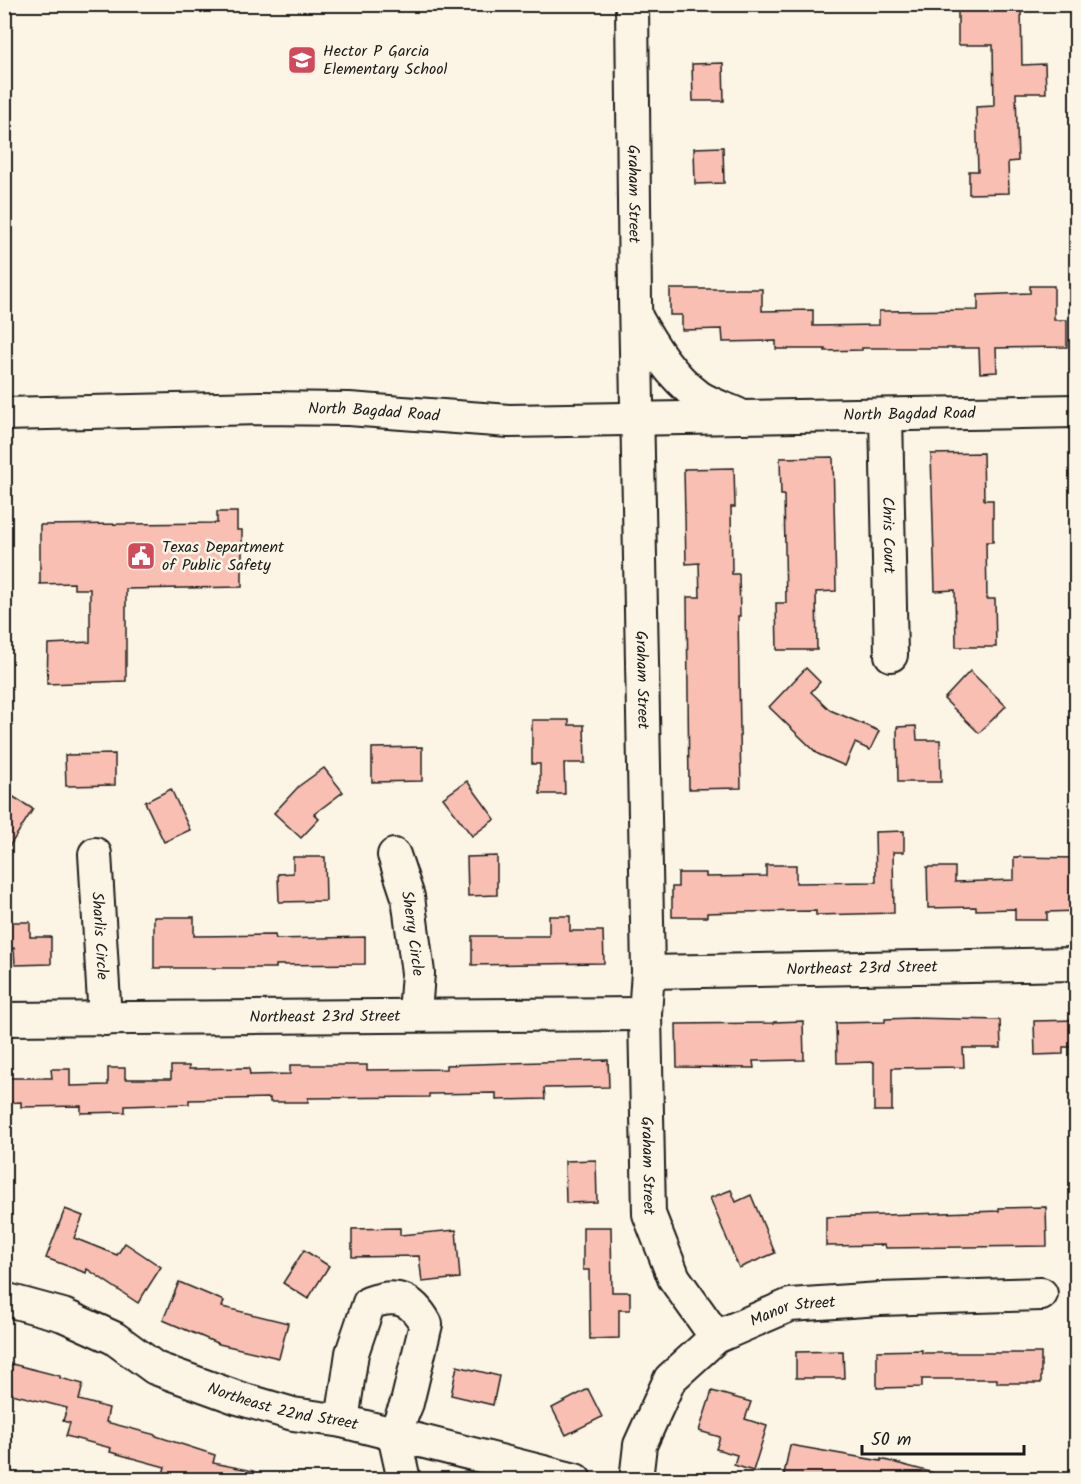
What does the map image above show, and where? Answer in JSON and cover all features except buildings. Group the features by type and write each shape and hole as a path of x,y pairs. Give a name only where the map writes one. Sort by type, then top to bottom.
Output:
{"street":[{"name":"Graham Street","path":"632,4 635,316 648,972 645,1014 648,1214 674,1278 716,1337"},
{"name":"North Bagdad Road","path":"635,316 670,370 700,398 744,417"},
{"name":"North Bagdad Road","path":"4,414 261,408 349,409 509,421 1077,411"},
{"name":"Chris Court","path":"886,415 891,655"},
{"name":"Sharlis Circle","path":"94,854 105,1019"},
{"name":"Sherry Circle","path":"394,855 410,908 418,973 416,1014"},
{"name":"Northeast 23rd Street","path":"648,972 1077,964"},
{"name":"Northeast 23rd Street","path":"4,1019 645,1014"},
{"name":"Manor Street","path":"636,1479 640,1445 670,1379 716,1337 790,1305 880,1299 1041,1294"},
{"path":"342,1421 351,1353 369,1303 383,1298 406,1300 418,1310 426,1324 407,1403 394,1435 404,1479"},
{"name":"Northeast 22nd Street","path":"4,1299 63,1315 114,1338 155,1368 238,1398 293,1414 342,1421 575,1479"}],"place":[{"name":"Hector P Garcia Elementary School","path":"302,60"},
{"name":"Texas Department of Public Safety","path":"141,556"}]}
